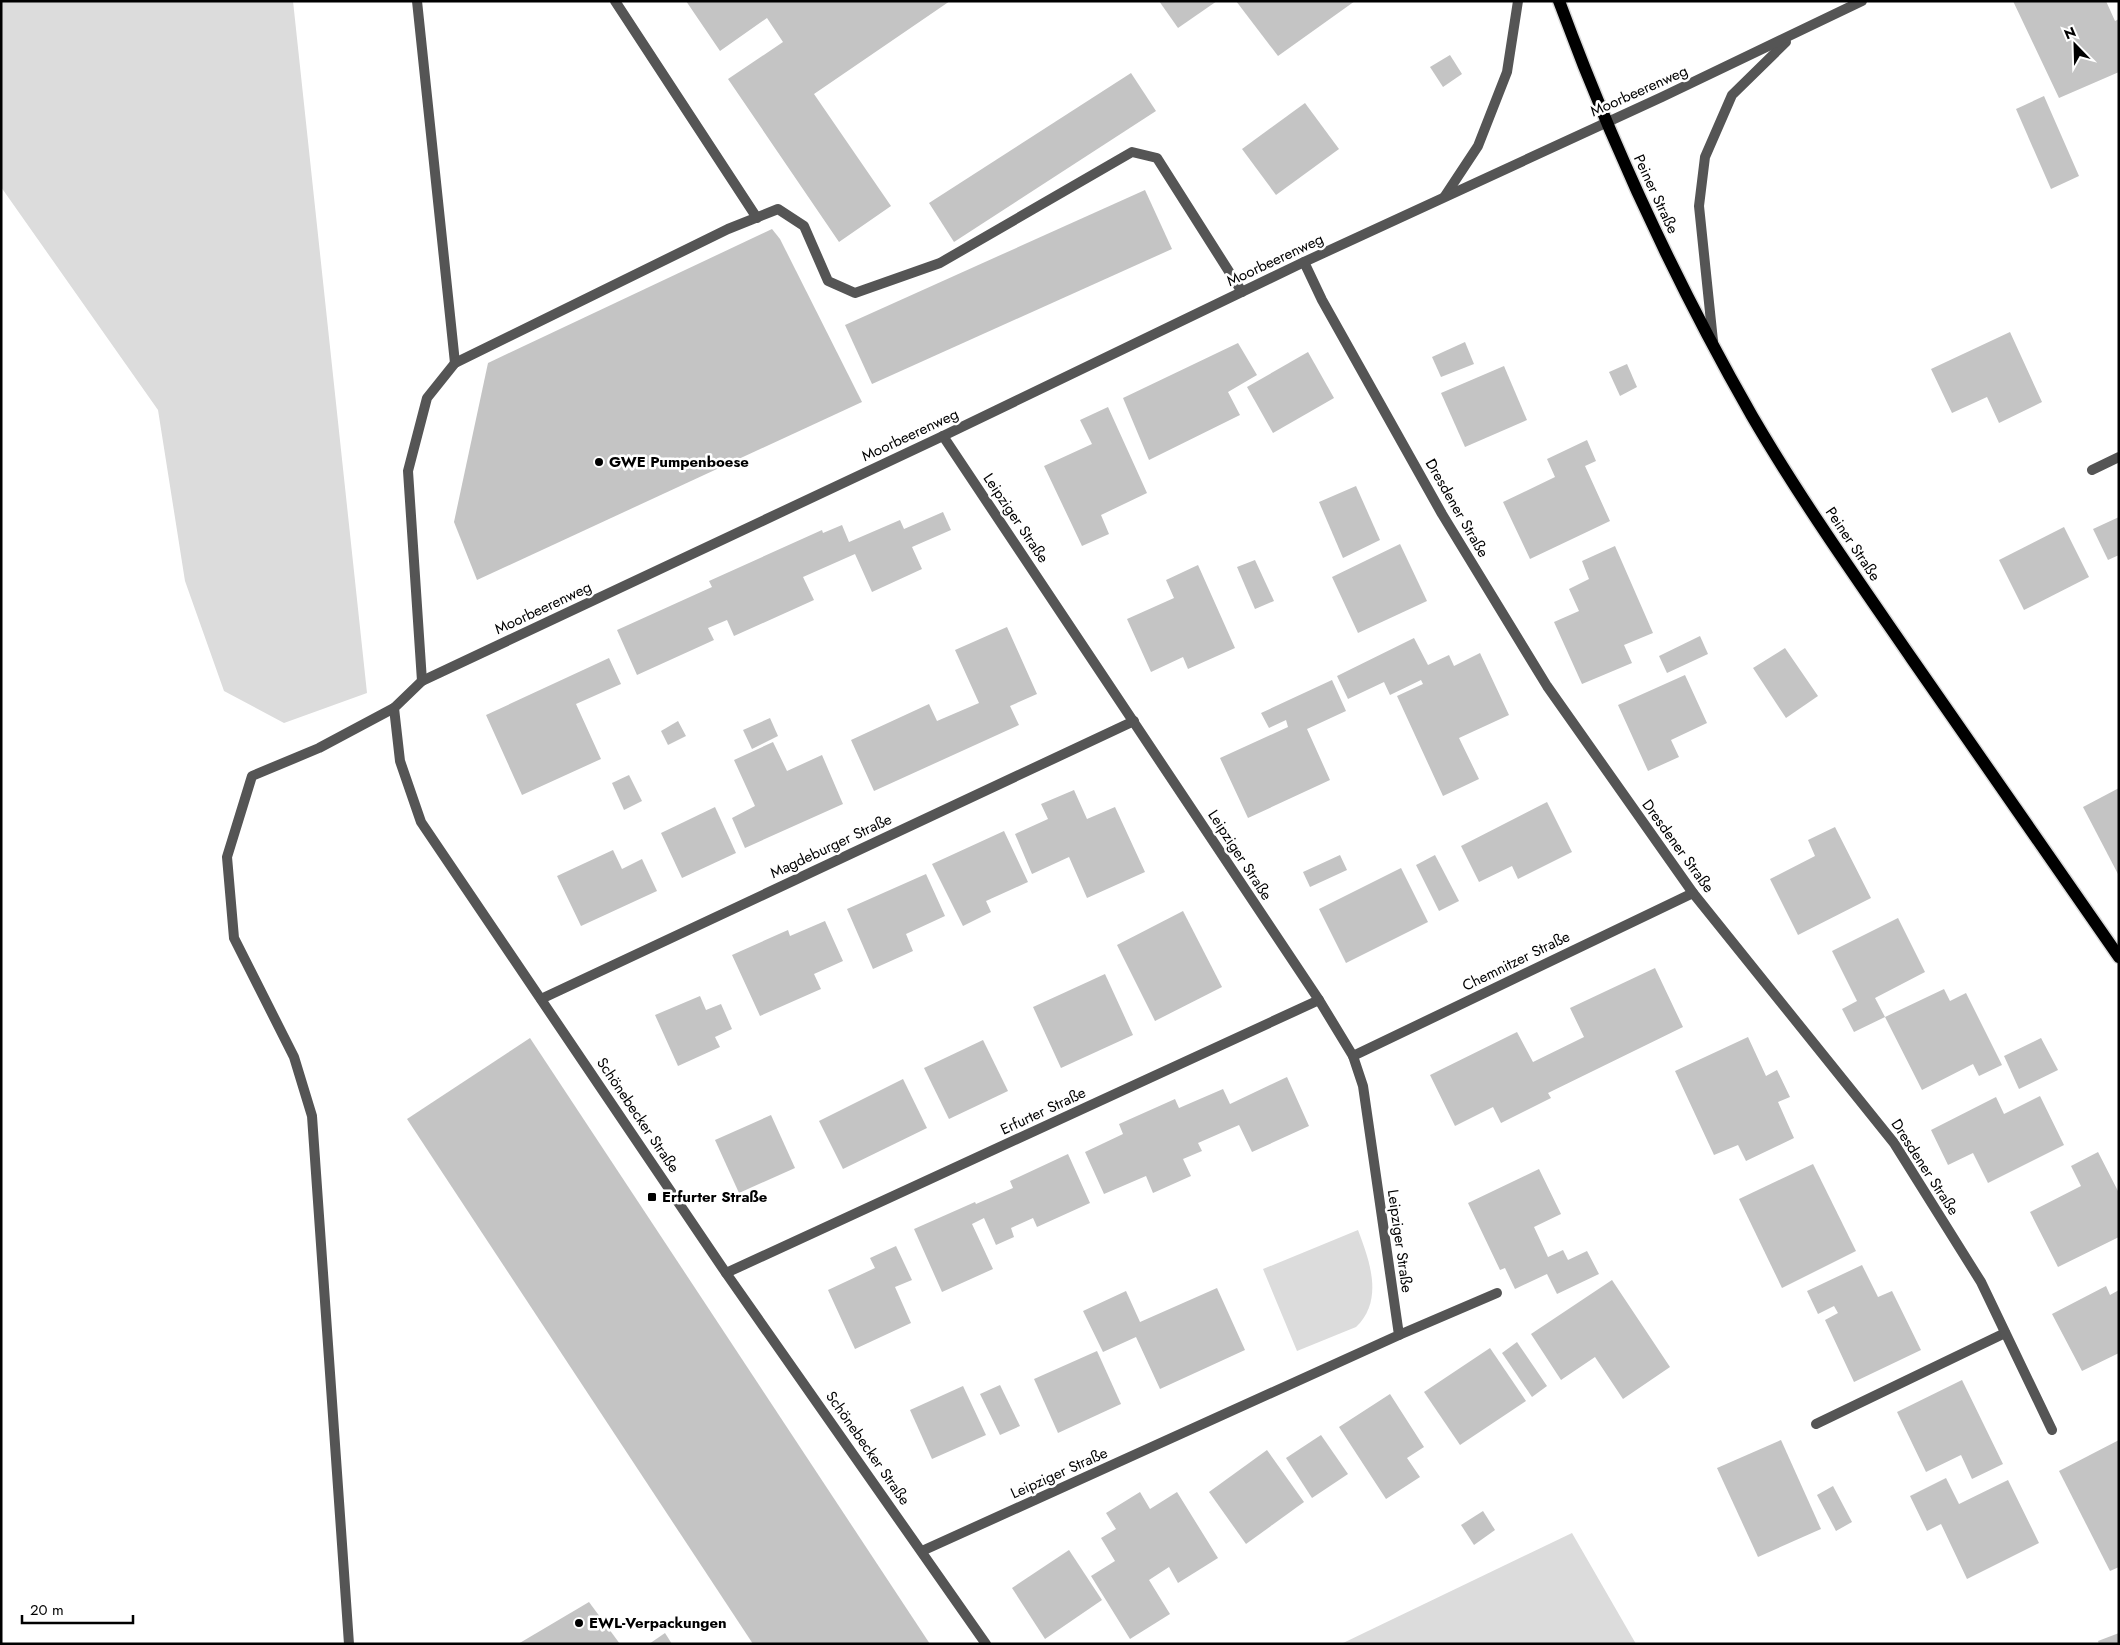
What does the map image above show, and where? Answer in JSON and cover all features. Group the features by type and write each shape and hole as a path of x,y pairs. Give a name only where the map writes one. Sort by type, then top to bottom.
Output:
{"main road":[{"name":"Peiner Straße","path":"1559,1 1606,122 1666,255 1714,348 1754,418 1804,500 2119,957"}],"street":[{"path":"417,1 455,363"},
{"path":"615,1 758,218"},
{"path":"1444,198 1478,146 1507,72 1518,1"},
{"name":"Moorbeerenweg","path":"349,1644 312,1116 294,1057 234,938 227,857 252,776 318,748 394,708 422,681 943,436 1304,262 1792,36 1862,1"},
{"name":"Moorbeerenweg","path":"1714,348 1699,206 1705,157 1732,96 1792,36"},
{"path":"422,681 408,471 427,398 455,363 728,229 778,209 804,226 828,281 855,293 940,263 1132,152 1158,158 1242,292"},
{"name":"Dresdener Straße","path":"1304,262 1322,300 1442,514 1547,686 1692,893 1894,1143 1981,1282 2052,1430"},
{"name":"Leipziger Straße","path":"943,436 1319,1000 1353,1056 1363,1086 1399,1335"},
{"path":"2092,470 2119,457"},
{"name":"Schönebecker Straße","path":"394,708 400,761 421,822 726,1273 986,1644"},
{"name":"Magdeburger Straße","path":"541,999 1134,721"},
{"name":"Chemnitzer Straße","path":"1353,1056 1692,893"},
{"name":"Erfurter Straße","path":"726,1273 1319,1000"},
{"name":"Leipziger Straße","path":"922,1551 1496,1293"},
{"path":"1816,1424 2005,1333"}],"shaded area":[{"path":"1,1 293,1 367,693 284,723 224,691 185,581 158,410 1,187"},
{"path":"1358,1230 1367,1255 1372,1280 1370,1305 1365,1316 1356,1327 1297,1351 1263,1269"},
{"path":"1572,1533 1636,1644 1341,1644"}],"building":[{"path":"686,1 950,1 814,94 891,206 839,242 728,79 783,42 767,18 720,51"},
{"path":"1159,1 1217,1 1178,28"},
{"path":"1236,1 1355,1 1278,56"},
{"path":"2013,1 2106,1 2115,21 2119,19 2119,72 2059,98"},
{"path":"1450,55 1462,74 1443,87 1430,67"},
{"path":"1131,73 1156,111 954,242 929,203"},
{"path":"2044,96 2079,176 2051,189 2016,109"},
{"path":"1305,103 1339,149 1276,195 1242,149"},
{"path":"1145,190 1172,249 872,384 845,325"},
{"name":"GWE Pumpenboese","path":"772,229 780,239 862,402 477,580 454,522 488,363"},
{"path":"2010,332 2042,402 1999,423 1987,397 1952,413 1931,369"},
{"path":"1465,342 1474,364 1441,377 1432,357"},
{"path":"1238,343 1257,375 1228,392 1240,415 1149,460 1123,398"},
{"path":"1308,352 1334,398 1273,433 1247,387"},
{"path":"1627,364 1637,387 1620,396 1609,372"},
{"path":"1504,366 1527,420 1465,447 1441,393"},
{"path":"1108,407 1147,493 1101,515 1109,534 1082,546 1044,466 1092,444 1080,420"},
{"path":"1587,440 1596,461 1585,466 1610,521 1530,559 1503,502 1555,477 1547,459"},
{"path":"1356,486 1380,540 1343,558 1319,502"},
{"path":"943,512 951,530 912,547 922,569 872,592 855,554 803,577 814,600 734,636 727,620 708,628 714,640 637,675 617,630 712,587 709,581 822,530 823,533 842,525 849,542 900,520 904,529"},
{"path":"2119,517 2119,555 2108,560 2093,529"},
{"path":"2064,527 2089,577 2024,610 1999,560"},
{"path":"1400,544 1427,601 1358,633 1332,577"},
{"path":"1615,546 1653,633 1624,645 1632,663 1582,684 1554,622 1579,611 1569,589 1589,579 1582,561"},
{"path":"1255,560 1274,601 1255,609 1237,567"},
{"path":"1198,565 1235,648 1188,669 1183,657 1151,672 1127,619 1174,598 1166,580"},
{"path":"1007,627 1037,694 1010,706 1019,725 874,791 851,740 929,704 937,721 979,703 955,650"},
{"path":"1700,636 1708,654 1667,673 1659,656"},
{"path":"1414,638 1428,665 1449,655 1454,666 1480,653 1509,715 1459,738 1479,779 1443,796 1397,696 1423,684 1421,680 1390,695 1384,682 1348,699 1337,676"},
{"path":"1785,648 1818,696 1786,718 1753,668"},
{"path":"609,658 621,684 576,704 601,759 522,795 486,715"},
{"path":"1685,675 1707,723 1671,740 1679,757 1648,771 1618,705"},
{"path":"1332,680 1346,711 1307,729 1330,780 1248,818 1220,758 1288,727 1286,720 1269,728 1261,713"},
{"path":"770,718 778,736 752,749 743,730"},
{"path":"678,721 686,736 668,745 661,731"},
{"path":"773,742 787,771 822,755 843,804 745,848 732,818 755,806 734,760"},
{"path":"629,775 642,801 624,810 612,783"},
{"path":"2119,788 2119,876 2083,807"},
{"path":"1074,790 1087,819 1115,807 1145,872 1087,898 1069,857 1032,874 1015,834 1048,819 1041,804"},
{"path":"1547,802 1572,852 1518,879 1512,866 1479,882 1461,846"},
{"path":"715,807 736,853 682,878 661,833"},
{"path":"1835,827 1871,898 1798,935 1770,879 1815,856 1808,840"},
{"path":"1004,831 1028,882 986,901 991,912 963,926 932,864"},
{"path":"613,850 622,869 642,859 657,891 581,926 557,876"},
{"path":"1340,855 1347,870 1310,887 1303,872"},
{"path":"1435,855 1459,901 1439,911 1416,865"},
{"path":"1401,868 1428,922 1346,963 1319,909"},
{"path":"926,874 945,916 906,934 913,951 873,969 847,909"},
{"path":"1183,911 1222,987 1155,1021 1117,945"},
{"path":"1898,918 1925,972 1875,998 1885,1017 1854,1032 1842,1009 1857,1001 1832,951"},
{"path":"825,921 843,961 814,974 821,989 760,1016 732,955 788,930 790,936"},
{"path":"1655,968 1683,1027 1548,1093 1551,1098 1501,1123 1493,1107 1455,1126 1430,1075 1517,1032 1533,1062 1584,1037 1570,1008"},
{"path":"1105,974 1133,1035 1061,1068 1033,1007"},
{"path":"1944,989 1950,1001 1966,993 2002,1065 1979,1076 1973,1064 1922,1090 1885,1017"},
{"path":"700,996 706,1010 721,1004 732,1029 715,1037 720,1047 678,1066 655,1015"},
{"path":"1748,1037 1766,1076 1777,1070 1790,1097 1778,1102 1794,1138 1746,1161 1738,1145 1714,1155 1675,1071"},
{"path":"530,1038 930,1644 753,1644 407,1119"},
{"path":"2041,1038 2058,1070 2019,1089 2004,1056"},
{"path":"983,1040 1008,1091 949,1119 924,1068"},
{"path":"1287,1077 1309,1126 1252,1152 1239,1125 1198,1143 1202,1151 1183,1159 1191,1176 1153,1193 1146,1176 1104,1194 1085,1152 1123,1134 1119,1124 1175,1099 1179,1108 1223,1089 1230,1104"},
{"path":"903,1079 927,1128 843,1169 819,1121"},
{"path":"2040,1096 2064,1145 1988,1183 1973,1153 1948,1165 1931,1130 1996,1097 2004,1114"},
{"path":"771,1115 795,1168 739,1193 715,1140"},
{"path":"2098,1152 2119,1193 2119,1237 2058,1267 2030,1212 2081,1186 2071,1166"},
{"path":"1068,1154 1090,1203 1037,1227 1033,1218 1011,1228 1014,1237 996,1245 984,1218 972,1224 993,1269 942,1292 914,1229 975,1202 976,1204 1013,1188 1010,1181"},
{"path":"1813,1164 1856,1251 1782,1288 1739,1199"},
{"path":"1539,1169 1561,1214 1534,1227 1548,1257 1563,1250 1568,1260 1587,1251 1599,1274 1557,1294 1547,1274 1515,1289 1505,1268 1500,1270 1468,1203"},
{"path":"896,1246 912,1280 895,1287 911,1323 855,1349 828,1290 875,1268 870,1258"},
{"path":"1862,1265 1878,1297 1892,1291 1921,1350 1854,1382 1825,1320 1838,1313 1834,1306 1818,1314 1807,1291"},
{"path":"1612,1280 1670,1367 1623,1399 1595,1357 1561,1380 1531,1334"},
{"path":"2106,1286 2110,1295 2119,1290 2119,1353 2082,1371 2052,1314"},
{"path":"1217,1288 1245,1350 1160,1389 1136,1337 1103,1352 1083,1311 1126,1291 1140,1322"},
{"path":"1517,1342 1547,1386 1532,1397 1502,1353"},
{"path":"1490,1348 1526,1401 1460,1445 1424,1392"},
{"path":"1097,1351 1121,1404 1058,1433 1034,1379"},
{"path":"1962,1380 2003,1464 1972,1479 1961,1455 1926,1472 1897,1412"},
{"path":"1000,1385 1020,1426 1000,1435 980,1394"},
{"path":"963,1386 986,1435 932,1459 910,1410"},
{"path":"1390,1394 1424,1447 1407,1458 1420,1477 1386,1499 1339,1427"},
{"path":"1321,1435 1348,1474 1312,1498 1286,1458"},
{"path":"1781,1440 1821,1529 1758,1557 1717,1468"},
{"path":"2119,1440 2119,1567 2110,1571 2059,1471"},
{"path":"1267,1450 1304,1502 1246,1544 1209,1492"},
{"path":"1946,1478 1959,1504 2008,1480 2039,1543 1967,1579 1941,1524 1927,1531 1910,1496"},
{"path":"1833,1486 1852,1522 1836,1531 1817,1495"},
{"path":"1140,1492 1150,1509 1177,1492 1218,1558 1178,1583 1169,1567 1149,1580 1170,1614 1130,1639 1091,1576 1115,1561 1101,1538 1116,1529 1106,1513"},
{"path":"1483,1511 1495,1530 1474,1545 1461,1525"},
{"path":"1069,1550 1102,1600 1045,1639 1012,1588"},
{"name":"EWL-Verpackungen","path":"589,1602 620,1644 518,1644"},
{"name":"EWL-Verpackungen","path":"665,1633 672,1644 649,1644"},
{"path":"2119,1633 2119,1644 2099,1644 2098,1641"}],"place":[{"name":"GWE Pumpenboese","path":"599,462"},
{"name":"Erfurter Straße","path":"652,1197"},
{"name":"EWL-Verpackungen","path":"579,1623"}]}
